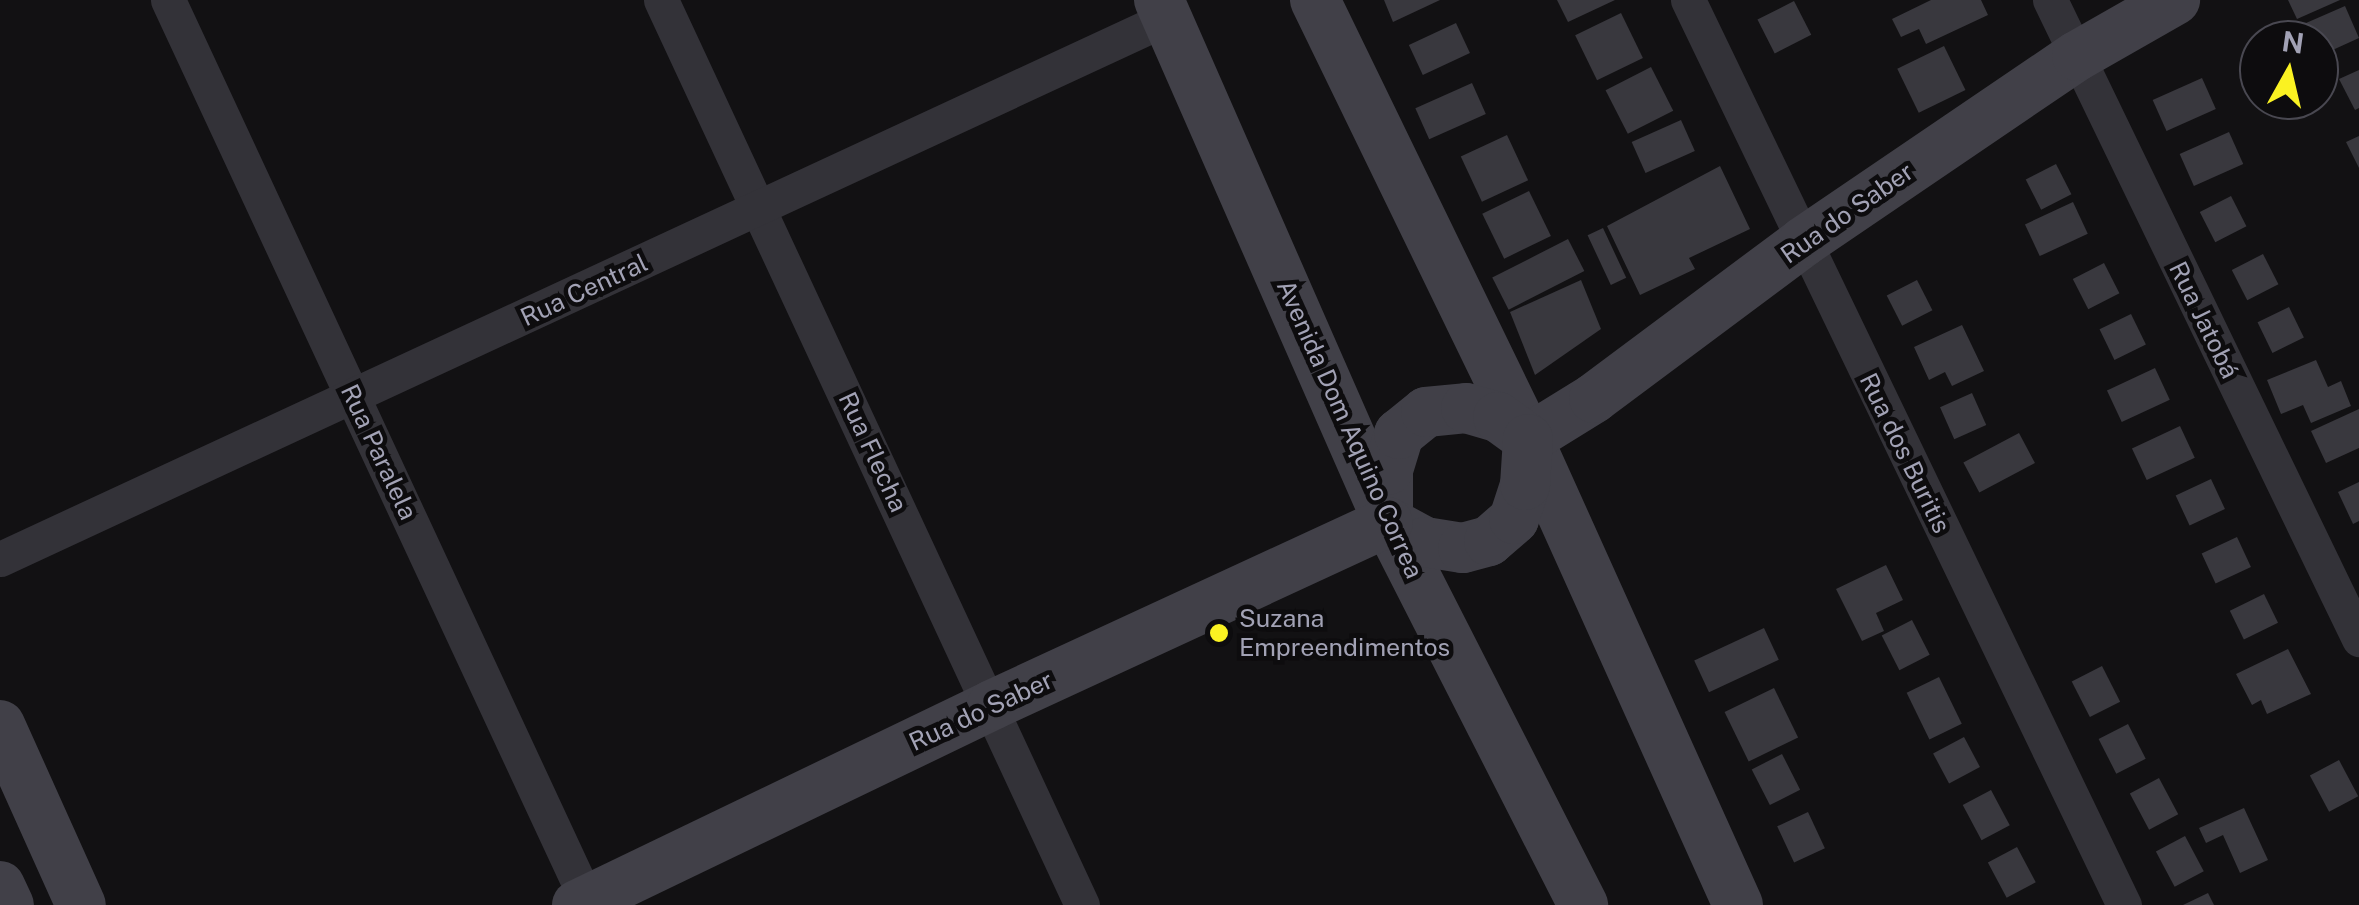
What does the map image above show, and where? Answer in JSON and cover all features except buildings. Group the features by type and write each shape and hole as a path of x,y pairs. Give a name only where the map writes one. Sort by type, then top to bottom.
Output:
{"street":[{"name":"Rua Paralela","path":"168,0 584,904"},
{"name":"Rua Flecha","path":"662,0 1082,905"},
{"path":"1315,0 1528,439 1738,905"},
{"name":"Rua dos Buritis","path":"1688,0 2124,905"},
{"name":"Rua Jatobá","path":"2050,0 2359,639"},
{"name":"Rua do Saber","path":"1528,439 1594,398 1803,242 2077,56 2175,0"},
{"name":"Rua Central","path":"0,559 759,208 1163,9"},
{"name":"Avenida Dom Aquino Correa","path":"1163,9 1388,522 1583,905"},
{"path":"1466,408 1498,417 1528,439 1525,485 1514,519 1489,541 1463,548 1426,542 1388,522 1388,470 1399,434 1426,412 1466,408"},
{"name":"Rua do Saber","path":"584,904 992,704 1388,522"},
{"path":"0,726 81,905"},
{"path":"0,886 9,905"}],"place":[{"name":"Suzana Empreendimentos","path":"1219,633"}]}
